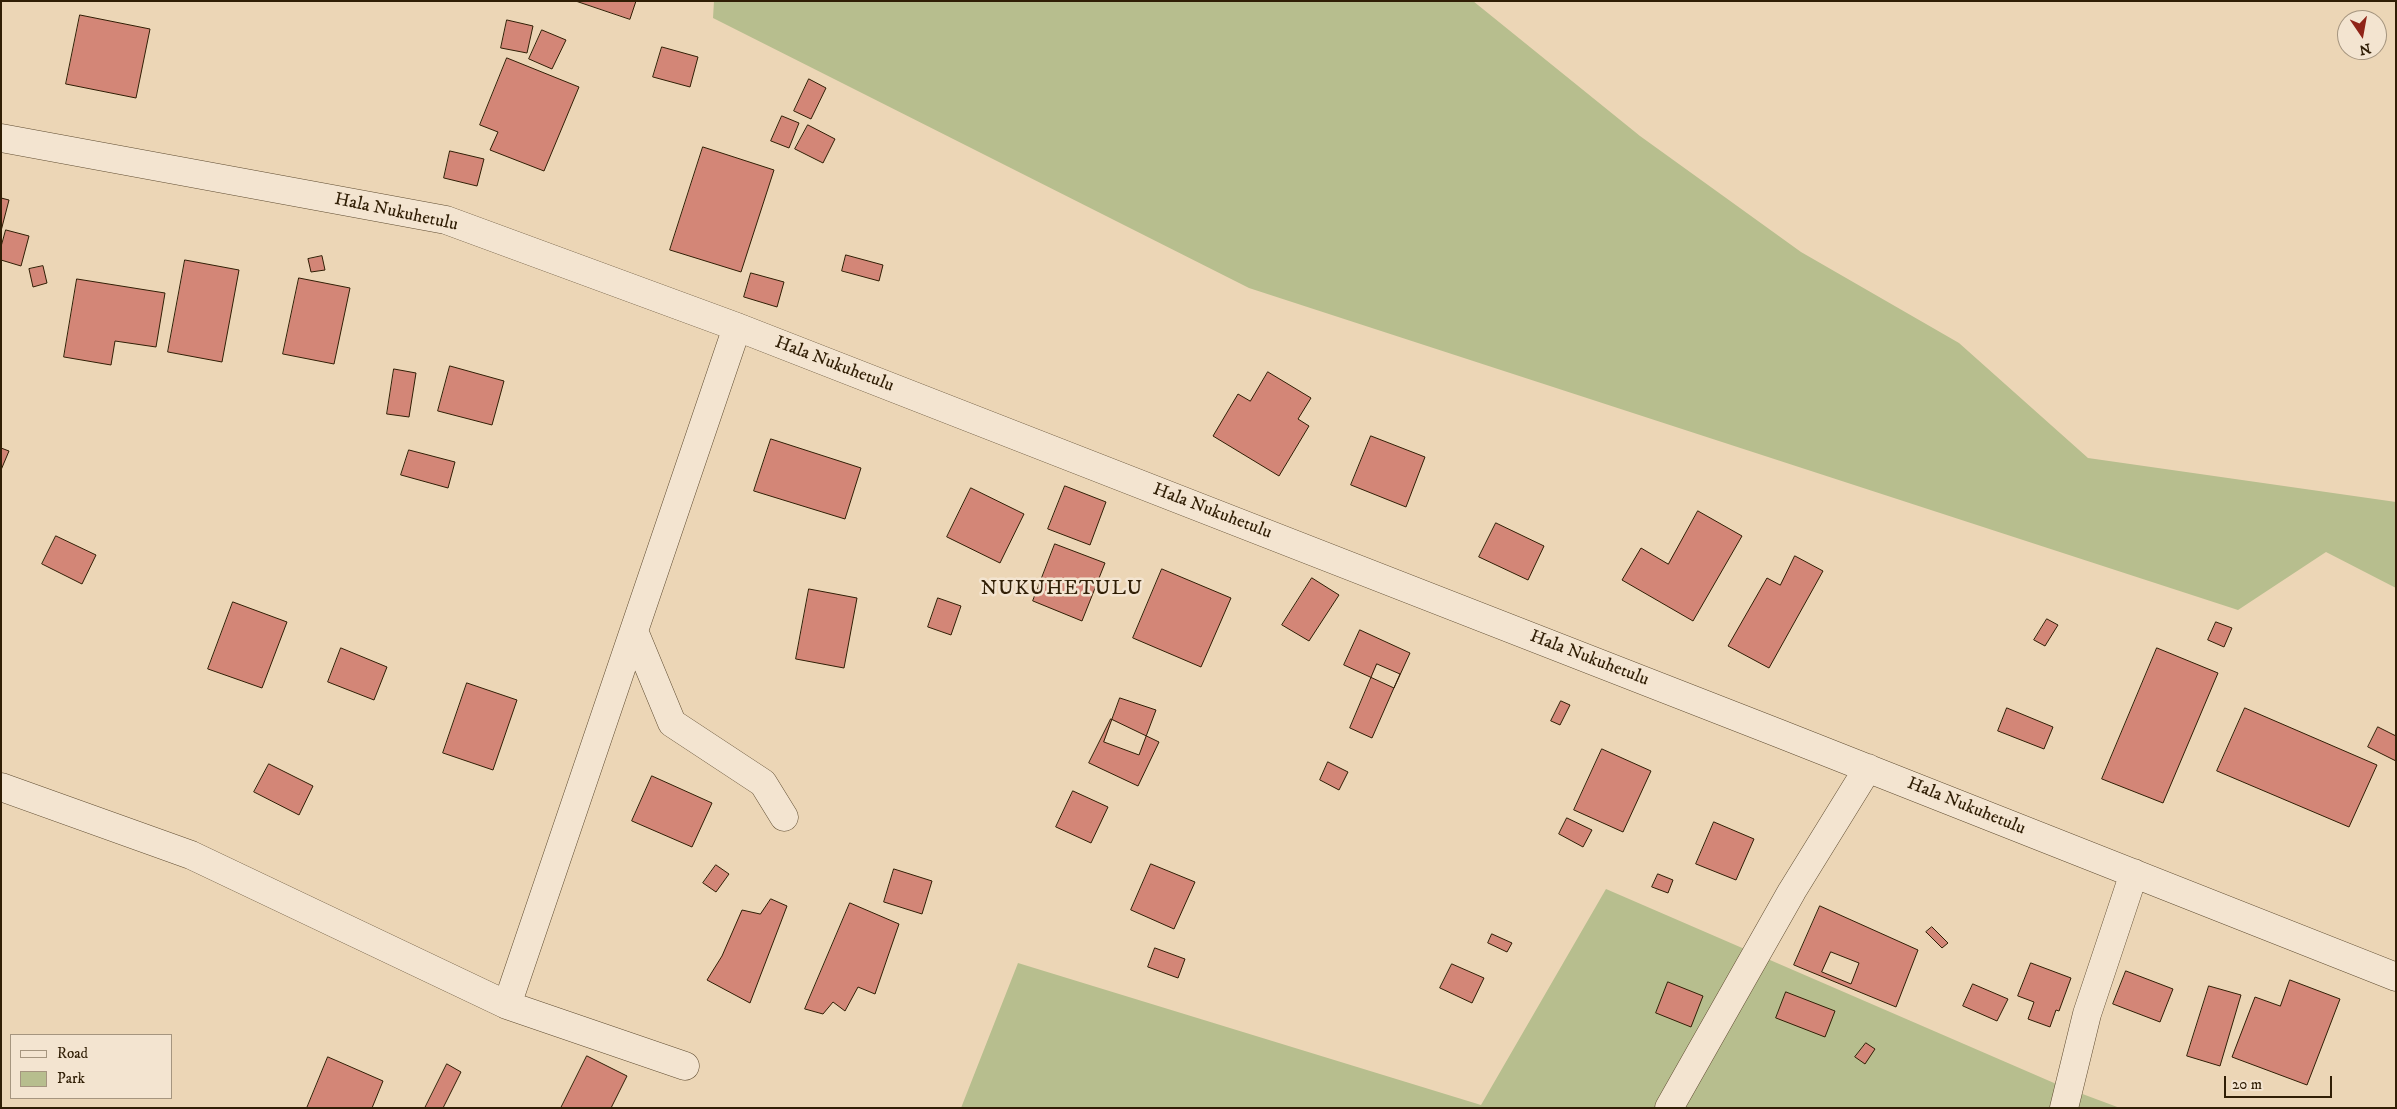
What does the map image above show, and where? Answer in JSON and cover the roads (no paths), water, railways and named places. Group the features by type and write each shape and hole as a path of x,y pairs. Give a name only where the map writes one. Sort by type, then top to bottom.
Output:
{"street":[{"name":"Hala Nukuhetulu","path":"1,138 446,220 737,328 1868,768 2396,976"},
{"path":"507,1005 737,328"},
{"path":"634,631 672,723 763,782 784,817"},
{"path":"1669,1108 1792,892 1868,768"},
{"path":"1,787 192,855 507,1005 685,1066"},
{"path":"2064,1108 2087,1014 2134,873"}],"district":[{"name":"NUKUHETULU","path":"1062,590"}]}
